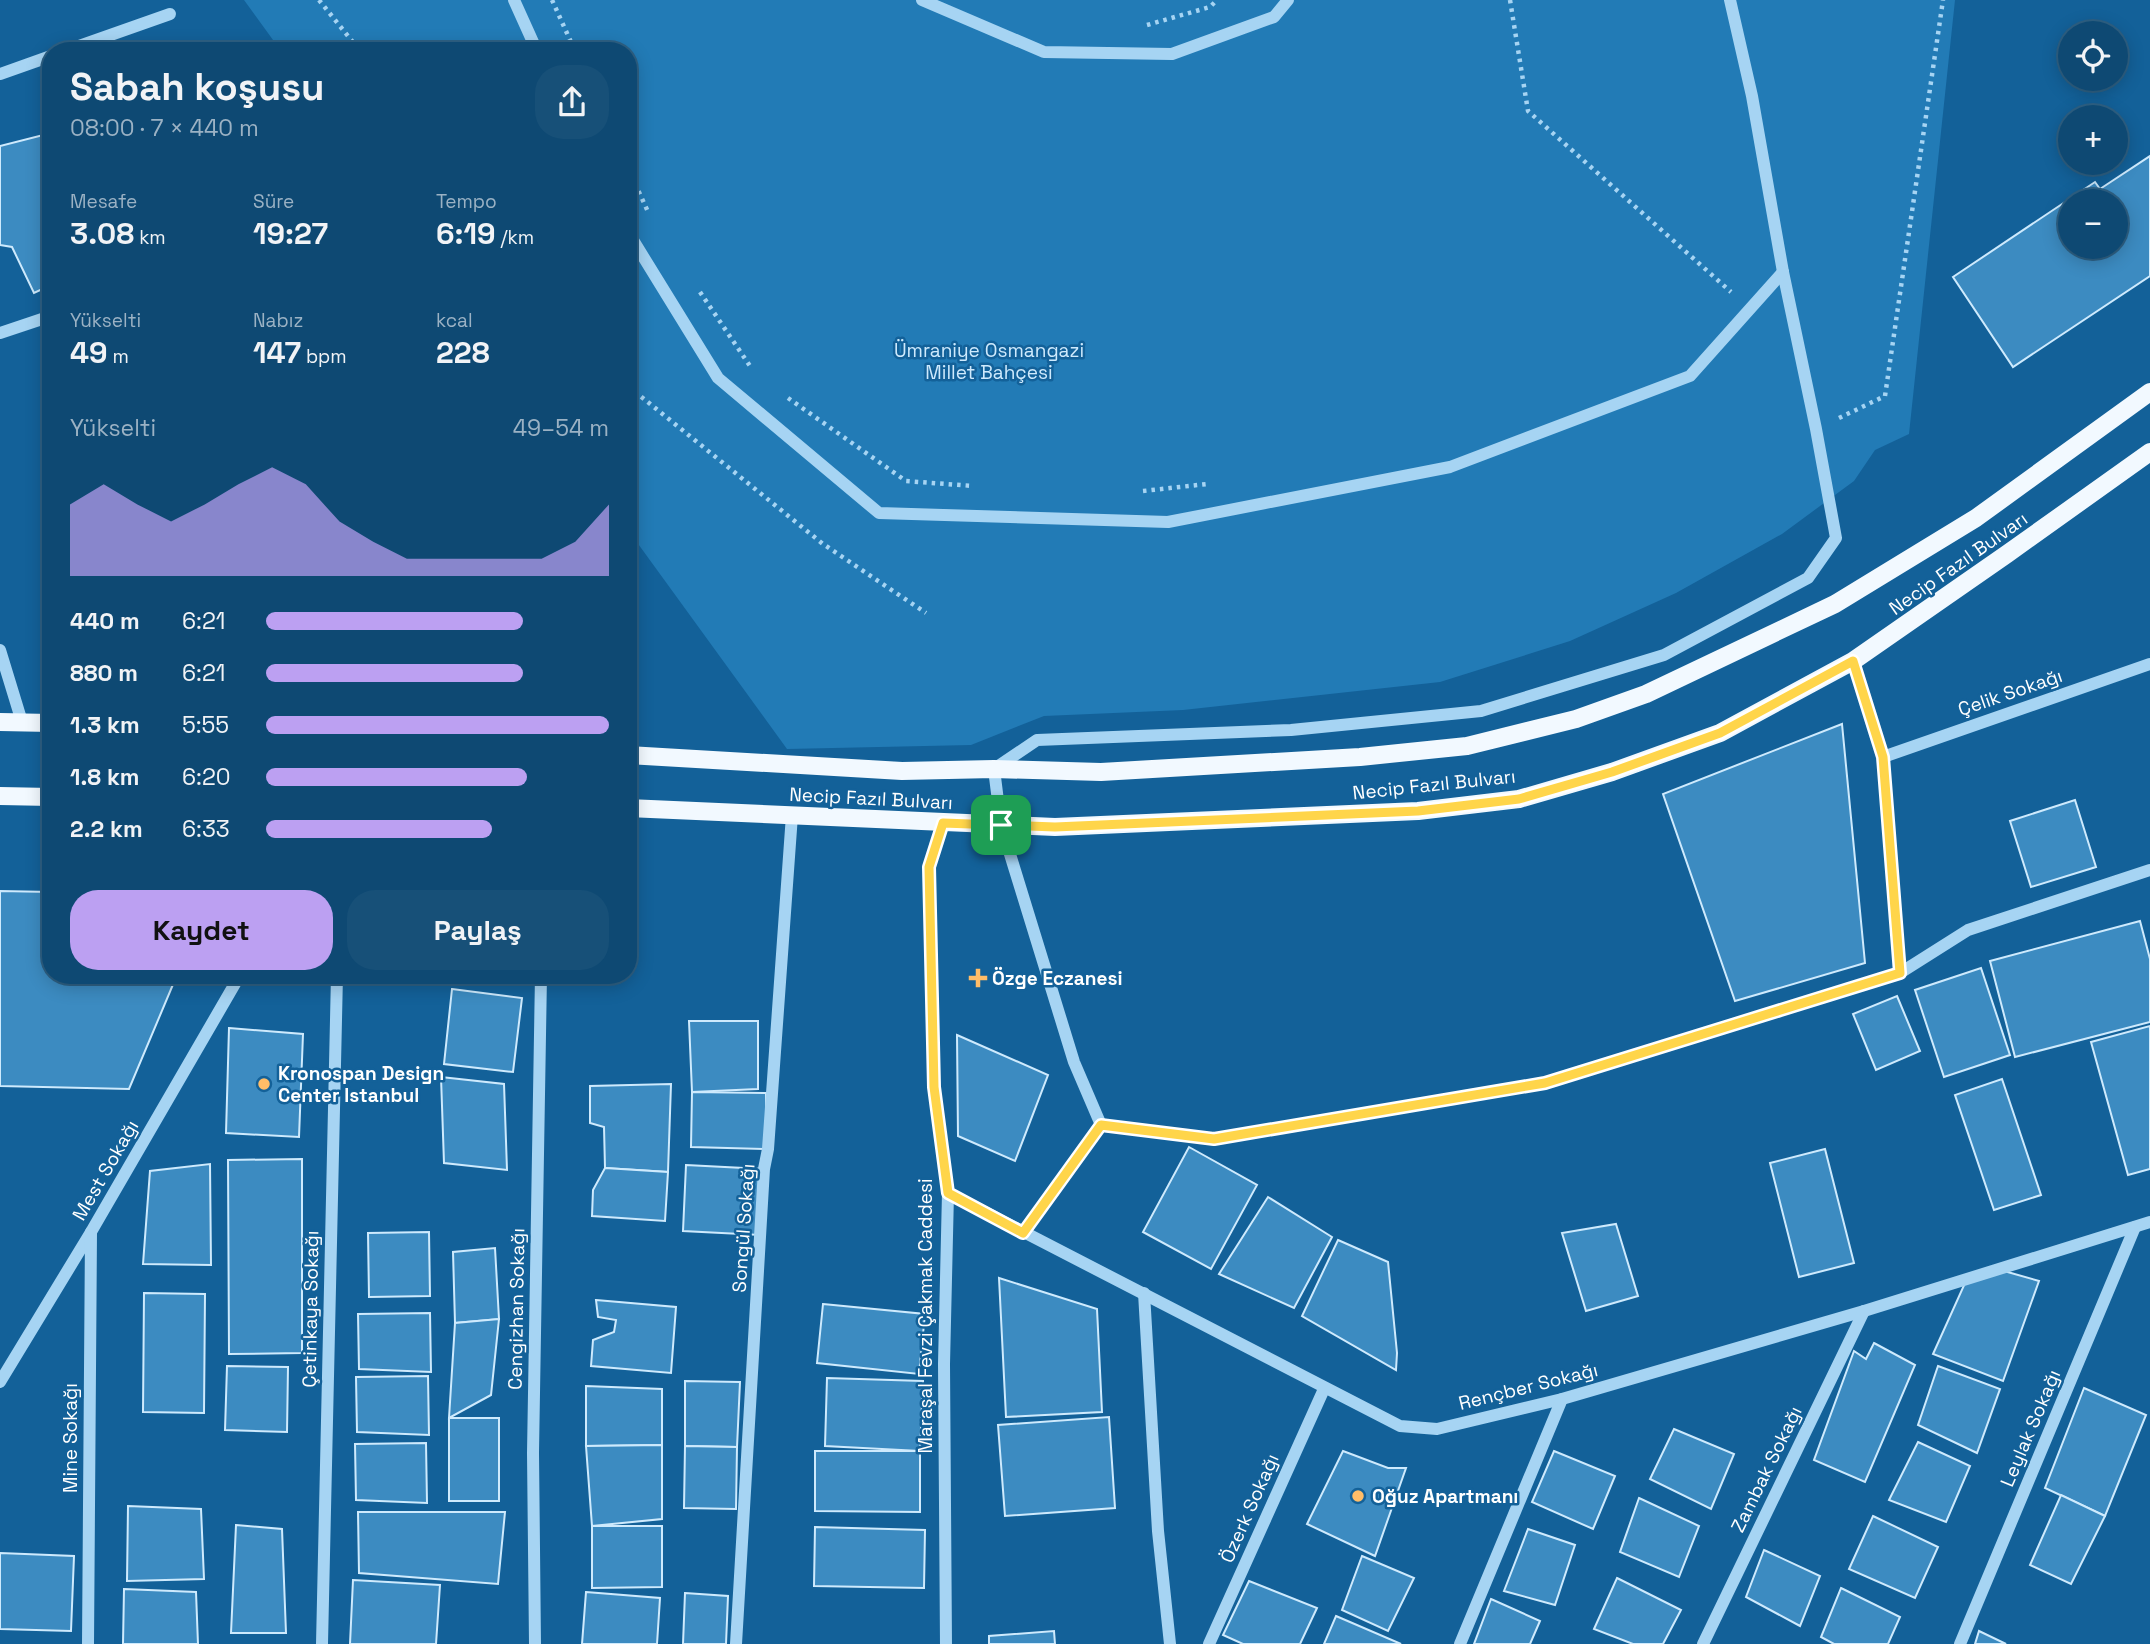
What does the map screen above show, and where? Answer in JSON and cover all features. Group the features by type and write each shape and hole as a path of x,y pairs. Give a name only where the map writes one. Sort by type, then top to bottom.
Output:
{"main road":[{"name":"Necip Fazıl Bulvarı","path":"637,756 902,771 994,769 1101,772 1360,757 1467,746 1576,719 1646,694 1835,604 1976,518 2150,392"},
{"name":"Necip Fazıl Bulvarı","path":"637,808 1055,827 1418,811 1519,799 1612,772 1720,733 1853,661 2150,452"},
{"path":"0,722 42,723"},
{"path":"0,796 42,797"}],"street":[{"path":"514,0 533,42"},
{"path":"922,0 1044,51 1172,54 1274,17 1288,0"},
{"path":"1101,1125 1074,1062 1001,825 994,769 1037,740 1291,730 1481,711 1664,655 1808,578 1836,538 1783,272 1752,96 1730,0"},
{"path":"91,42 170,14"},
{"path":"0,74 42,59"},
{"path":"637,247 718,378 879,513 1168,522 1450,467 1690,376 1783,272"},
{"path":"0,333 42,319"},
{"path":"0,650 22,722"},
{"path":"1853,661 1883,757 1900,973"},
{"name":"Çelik Sokağı","path":"1883,757 2150,664"},
{"name":"Songül Sokağı","path":"736,1644 764,1169 768,1149 792,816"},
{"name":"Maraşal Fevzi Çakmak Caddesi","path":"943,823 929,867 934,1087 948,1193 944,1364 946,1644"},
{"path":"1101,1125 1214,1139 1545,1083 1900,973 1968,930 2150,870"},
{"name":"Mest Sokağı","path":"0,1382 91,1232 235,984"},
{"name":"Çetinkaya Sokağı","path":"322,1644 337,984"},
{"name":"Cengizhan Sokağı","path":"535,1644 533,1453 541,984"},
{"path":"1023,1233 1101,1125"},
{"name":"Rençber Sokağı","path":"948,1193 1400,1426 1437,1429 1562,1399 1864,1311 2150,1223"},
{"name":"Leylak Sokağı","path":"1960,1644 2135,1227"},
{"name":"Mine Sokağı","path":"88,1644 91,1232"},
{"path":"1144,1293 1158,1531 1170,1644"},
{"name":"Zambak Sokağı","path":"1703,1644 1864,1311"},
{"name":"Özerk Sokağı","path":"1209,1644 1324,1388"},
{"path":"1460,1644 1562,1399"}],"path":[{"path":"319,0 353,42"},
{"path":"552,0 571,42"},
{"path":"1146,25 1210,6 1217,0"},
{"path":"1510,0 1528,111 1749,309"},
{"path":"1816,429 1885,396 1943,0"},
{"path":"637,188 653,223"},
{"path":"698,289 758,377"},
{"path":"637,393 823,544 926,614"},
{"path":"780,393 906,481 984,487"},
{"path":"1142,492 1209,484"}],"green space":[{"name":"Ümraniye Osmangazi Millet Bahçesi","path":"244,0 1955,0 1909,434 1875,450 1854,481 1782,534 1676,593 1570,641 1440,682 1183,710 1044,716 971,745 787,749 637,542 637,42 274,42"}],"building":[{"path":"42,135 42,289 34,293 12,247 0,245 0,146"},
{"path":"2150,156 2150,276 2013,367 1953,277 2058,207 2058,259 2128,259 2128,189 2100,189 2121,175 2128,175 2128,171"},
{"path":"2095,182 2100,189 2085,189"},
{"path":"1842,724 1865,963 1735,1001 1663,794"},
{"path":"2075,800 2096,867 2031,887 2010,821"},
{"path":"0,891 42,892 42,984 173,984 129,1089 0,1086"},
{"path":"2140,921 2150,959 2150,1022 2015,1057 1990,961"},
{"path":"1981,968 2010,1055 1944,1077 1915,990"},
{"path":"452,989 522,998 513,1072 444,1064"},
{"path":"1897,996 1920,1051 1876,1070 1853,1014"},
{"path":"689,1021 758,1021 758,1089 692,1092"},
{"path":"2150,1026 2150,1169 2128,1175 2091,1042"},
{"name":"Kronospan Design Center Istanbul","path":"229,1028 303,1034 299,1137 226,1133"},
{"path":"957,1035 1048,1075 1015,1161 958,1136"},
{"path":"441,1077 504,1084 507,1170 444,1163"},
{"path":"2002,1079 2041,1195 1994,1210 1955,1095"},
{"path":"671,1084 668,1172 605,1168 604,1127 590,1123 590,1086"},
{"path":"692,1092 766,1093 766,1149 691,1147"},
{"path":"1189,1147 1257,1185 1211,1269 1143,1232"},
{"path":"1825,1149 1854,1263 1799,1277 1770,1163"},
{"path":"302,1159 302,1353 229,1354 228,1160"},
{"path":"210,1164 211,1265 143,1264 150,1171"},
{"path":"686,1165 763,1169 760,1235 683,1231"},
{"path":"605,1168 668,1172 665,1221 592,1216 593,1190"},
{"path":"1268,1197 1332,1237 1294,1308 1219,1274"},
{"path":"1616,1224 1638,1296 1586,1311 1562,1233"},
{"path":"429,1232 430,1296 369,1297 368,1233"},
{"path":"1338,1240 1388,1262 1397,1353 1396,1370 1302,1316"},
{"path":"495,1248 499,1319 455,1323 453,1252"},
{"path":"2004,1271 2039,1281 2003,1381 1933,1354 1965,1283"},
{"path":"999,1278 1097,1309 1102,1412 1006,1417"},
{"path":"144,1293 205,1294 204,1413 143,1412"},
{"path":"596,1300 676,1307 671,1373 591,1366 593,1340 614,1332 616,1320 598,1317"},
{"path":"823,1304 925,1314 919,1374 817,1363"},
{"path":"430,1313 431,1372 359,1369 358,1314"},
{"path":"499,1319 491,1395 449,1418 455,1323"},
{"path":"1874,1343 1915,1365 1865,1482 1814,1460 1854,1351 1866,1359"},
{"path":"227,1366 288,1367 287,1432 225,1430"},
{"path":"1938,1366 2000,1389 1977,1453 1918,1425"},
{"path":"428,1376 429,1435 357,1432 356,1377"},
{"path":"827,1378 923,1381 920,1451 825,1446"},
{"path":"685,1381 740,1382 737,1447 685,1446"},
{"path":"586,1386 662,1389 662,1445 586,1446"},
{"path":"2084,1388 2146,1415 2105,1516 2045,1488"},
{"path":"1109,1417 1115,1508 1005,1516 998,1425"},
{"path":"449,1418 499,1418 499,1501 449,1501"},
{"path":"1674,1429 1734,1454 1711,1509 1650,1479"},
{"path":"1918,1442 1970,1466 1946,1522 1889,1500"},
{"path":"426,1443 427,1503 356,1500 355,1444"},
{"path":"662,1445 662,1519 592,1526 586,1446"},
{"path":"685,1446 737,1447 736,1509 684,1508"},
{"path":"815,1451 920,1451 920,1512 815,1511"},
{"name":"Oğuz Apartmanı","path":"1343,1451 1388,1468 1406,1468 1375,1556 1307,1524"},
{"path":"1554,1451 1615,1476 1593,1529 1532,1502"},
{"path":"2061,1495 2105,1516 2071,1584 2030,1565"},
{"path":"1639,1498 1699,1526 1679,1577 1620,1552"},
{"path":"128,1506 201,1509 204,1579 127,1581"},
{"path":"358,1512 505,1512 498,1584 359,1573"},
{"path":"1873,1516 1938,1547 1915,1598 1849,1569"},
{"path":"236,1525 282,1529 286,1633 231,1633"},
{"path":"592,1526 662,1526 662,1587 592,1588"},
{"path":"815,1527 925,1530 924,1588 814,1586"},
{"path":"1528,1529 1575,1545 1555,1605 1504,1591"},
{"path":"1764,1550 1820,1576 1800,1626 1746,1597"},
{"path":"0,1553 74,1556 71,1631 0,1629"},
{"path":"1362,1556 1414,1578 1388,1631 1342,1610"},
{"path":"1617,1578 1681,1610 1663,1644 1633,1644 1594,1629"},
{"path":"353,1580 440,1585 436,1644 350,1644"},
{"path":"1249,1581 1317,1608 1300,1644 1243,1644 1223,1635"},
{"path":"1841,1588 1900,1617 1888,1644 1834,1644 1821,1637"},
{"path":"124,1589 196,1592 198,1644 123,1644"},
{"path":"586,1592 660,1598 657,1644 582,1644"},
{"path":"685,1593 728,1596 726,1644 683,1644"},
{"path":"1491,1599 1540,1621 1530,1644 1474,1644"},
{"path":"1336,1616 1401,1644 1324,1644"},
{"path":"1054,1631 1055,1644 989,1644 989,1636"},
{"path":"1979,1631 2006,1644 1975,1644"}],"place":[{"name":"Özge Eczanesi","path":"978,978"},
{"name":"Kronospan Design Center Istanbul","path":"264,1084"},
{"name":"Oğuz Apartmanı","path":"1358,1496"}],"route":[{"path":"1853,661 1883,757 1900,973 1545,1083 1214,1139 1101,1125 1023,1233 948,1193 934,1087 929,867 943,823 1001,825 1055,827 1418,811 1519,799 1612,772 1720,733 1853,661"}]}
